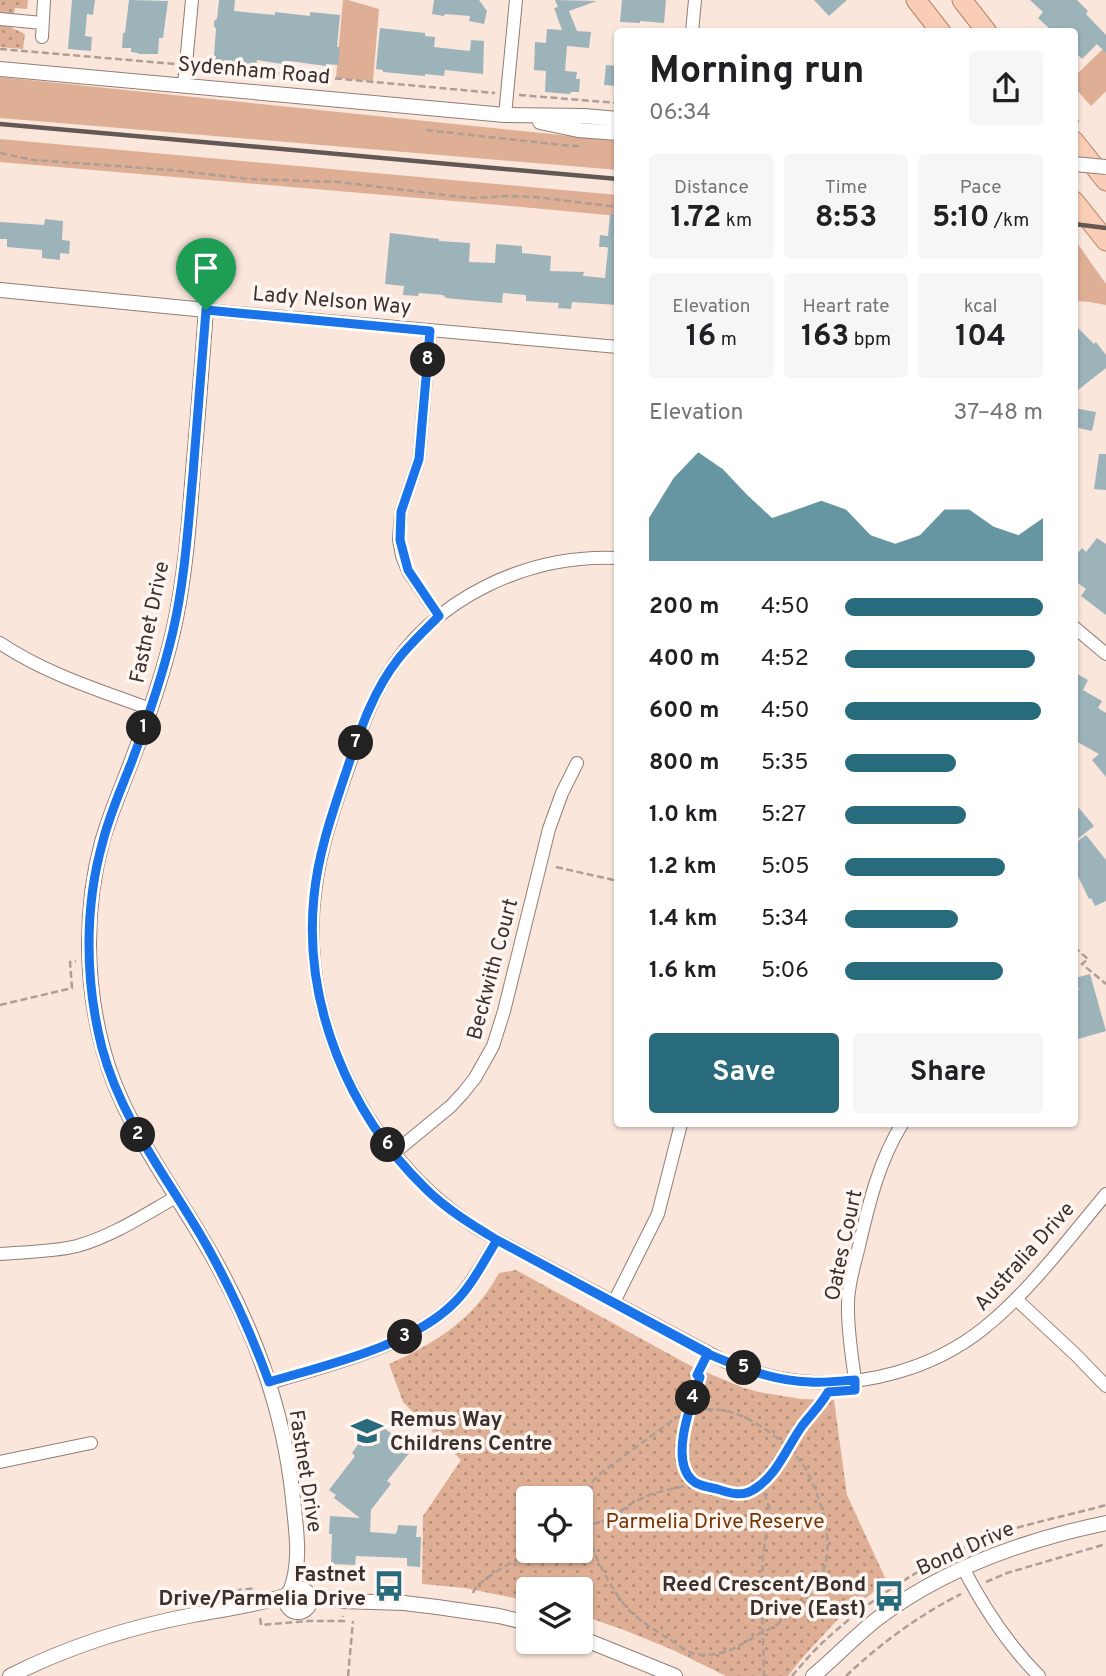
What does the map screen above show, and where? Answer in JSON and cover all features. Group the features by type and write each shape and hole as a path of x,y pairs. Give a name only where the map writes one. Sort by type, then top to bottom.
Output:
{"main road":[{"path":"916,0 938,28"},
{"path":"962,0 984,28"},
{"path":"1078,147 1106,181"},
{"path":"1078,206 1106,241"}],"street":[{"path":"42,37 44,0"},
{"path":"184,85 192,0"},
{"path":"505,115 516,0"},
{"path":"692,28 695,0"},
{"path":"0,19 42,23"},
{"name":"Sydenham Road","path":"0,69 505,115 614,119"},
{"name":"Sydenham Road","path":"505,115 578,130 614,133"},
{"path":"1078,164 1106,167"},
{"name":"Lady Nelson Way","path":"0,290 614,347"},
{"name":"Fastnet Drive","path":"206,310 188,535 179,601 165,665 102,842 92,891 90,920 93,999 109,1071 136,1132 207,1247 249,1332 269,1382 288,1462 298,1562 309,1594"},
{"path":"430,331 419,459 401,512 400,540 408,570 439,616"},
{"name":"Australia Drive","path":"614,558 577,559 539,565 488,585 439,616 398,659 386,677 355,747 323,846 314,894 315,969 325,1018 339,1061 379,1134 425,1188 442,1203 497,1240 726,1362 788,1380 811,1382 887,1376 918,1366 955,1349 986,1327 1016,1299 1106,1194"},
{"path":"1078,630 1106,654"},
{"path":"0,643 54,673 150,709"},
{"name":"Beckwith Court","path":"394,1153 463,1093 493,1046 549,829 577,763"},
{"path":"614,1302 658,1214 680,1127"},
{"name":"Oates Court","path":"855,1380 848,1307 850,1280 880,1167 900,1127"},
{"path":"0,1254 75,1247 120,1229 176,1197"},
{"path":"269,1382 370,1351 417,1331 454,1303 497,1240"},
{"path":"1016,1299 1106,1386"},
{"path":"0,1462 91,1443"},
{"name":"Bond Drive","path":"818,1673 876,1620 915,1594 963,1568 1020,1545 1106,1523"},
{"name":"Fastnet Drive","path":"289,1593 298,1562"},
{"path":"963,1568 992,1619 1039,1676"},
{"path":"251,1607 299,1588 309,1594 342,1601 436,1606 516,1620"},
{"path":"289,1593 286,1602 290,1609 299,1611 309,1605 309,1594"},
{"path":"10,1676 63,1652 111,1636 194,1615 251,1607 299,1611 342,1601"},
{"path":"593,1643 675,1676"}],"path":[{"path":"0,49 614,103"},
{"path":"426,130 592,146"},
{"path":"0,153 33,160 172,170 248,179 339,182 470,198 536,197 614,207"},
{"path":"556,867 614,880"},
{"path":"1078,950 1088,959 1082,964 1106,984"},
{"path":"0,1005 72,988 70,962 90,958"},
{"path":"708,1353 697,1375 700,1377 687,1414 683,1436 684,1469 696,1483 724,1492 751,1492 789,1448 803,1424 828,1392"},
{"path":"589,1486 601,1473 681,1415 706,1409 720,1409 754,1422 789,1448 804,1466 828,1539 826,1566 808,1596 796,1609 772,1628 730,1652 711,1655 692,1653 628,1609 607,1578 593,1548"},
{"path":"593,1523 651,1494 696,1483"},
{"path":"761,1483 770,1510 763,1555 764,1676"},
{"path":"473,1593 475,1587 516,1561"},
{"path":"251,1607 261,1625 344,1621 342,1601"},
{"path":"348,1676 353,1621"}],"green space":[{"path":"0,0 28,0 27,9 15,8 12,28 25,34 23,49 0,47"},
{"path":"343,0 379,9 373,81 336,78"},
{"path":"1106,46 1106,91 1091,106 1078,91 1078,73"},
{"path":"0,77 614,141 614,170 0,118"},
{"path":"0,139 614,195 614,216 488,204 0,162"},
{"path":"1078,244 1106,284 1106,305 1078,301"},
{"name":"Parmelia Drive Reserve","path":"516,1270 691,1366 744,1388 801,1399 834,1400 847,1495 887,1582 838,1619 788,1676 726,1676 673,1650 593,1619 593,1577 516,1577 516,1599 465,1588 422,1584 423,1516 461,1460 403,1402 389,1364 452,1328 478,1304 499,1273"}],"building":[{"path":"72,0 95,0 93,15 87,14 85,36 92,37 91,51 68,49"},
{"path":"129,0 168,1 158,54 138,54 131,52 131,48 122,48"},
{"path":"219,0 235,0 234,11 275,15 275,12 310,16 310,12 340,15 338,65 289,61 283,61 282,64 257,60 256,66 215,62 214,21 217,19"},
{"path":"434,0 479,0 487,11 484,24 469,21 470,16 432,14"},
{"path":"555,0 597,1 569,11 577,31 591,32 589,48 567,46 565,71 577,72 576,79 580,79 579,92 570,94 545,92 546,71 534,70 535,42 546,43 547,29 562,30 554,8 558,7"},
{"path":"622,0 666,0 664,23 620,22"},
{"path":"814,0 847,0 829,16"},
{"path":"1030,0 1077,0 1106,35 1106,53 1097,44 1082,59 1078,55 1078,28 1049,28 1038,18 1043,12"},
{"path":"380,28 425,33 425,36 435,37 434,47 470,51 471,40 484,41 483,74 445,70 444,76 425,76 376,69"},
{"path":"606,65 614,66 614,86 604,85"},
{"path":"610,214 614,214 614,305 572,302 571,309 558,308 559,303 526,301 526,295 503,293 502,303 419,293 418,296 403,295 404,286 385,284 390,233 470,243 469,262 495,263 496,244 522,246 522,253 551,256 550,271 584,272 583,276 605,278 608,249 599,247 600,235 608,236"},
{"path":"45,219 63,221 62,240 70,241 69,254 60,253 60,260 42,258 42,250 7,247 7,239 0,239 0,222 44,225"},
{"path":"1078,328 1094,344 1096,342 1106,355 1106,368 1078,390"},
{"path":"1078,409 1096,412 1092,431 1078,428"},
{"path":"1099,454 1106,454 1106,490 1094,489"},
{"path":"1097,538 1106,544 1106,615 1081,596 1086,589 1078,583 1078,553 1082,548 1086,552"},
{"path":"1078,674 1088,680 1083,690 1102,701 1098,708 1106,713 1106,777 1092,760 1099,754 1078,742"},
{"path":"1078,807 1094,826 1078,837"},
{"path":"1086,835 1106,860 1106,901 1095,906 1078,876 1078,841"},
{"path":"1090,974 1106,1031 1078,1039 1079,990 1078,977"},
{"path":"378,1428 382,1431 384,1428 393,1435 396,1432 411,1443 407,1449 410,1452 387,1481 391,1484 371,1510 370,1532 396,1534 398,1525 417,1526 416,1537 421,1537 420,1567 407,1566 407,1558 356,1556 355,1565 331,1564 330,1516 360,1518 334,1498 336,1495 329,1490 355,1456 352,1453 359,1443 361,1445 366,1439 368,1441"}],"railway":[{"path":"0,124 614,179"},
{"path":"1078,224 1106,228"}],"place":[{"name":"Remus Way Childrens Centre","path":"367,1431"},
{"name":"Fastnet Drive/Parmelia Drive","path":"389,1586"},
{"name":"Reed Crescent/Bond Drive (East)","path":"889,1596"}],"route":[{"path":"206,310 430,331 419,459 399,526 402,556 408,570 439,616 398,659 375,698 355,747 323,846 314,894 313,948 325,1018 339,1061 379,1134 425,1188 474,1226 726,1362 751,1371 796,1381 855,1380 855,1390 828,1392 768,1477 751,1492 732,1493 696,1483 684,1469 683,1436 687,1414 700,1377 697,1375 708,1353 614,1302 497,1240 465,1291 454,1303 417,1331 370,1351 269,1382 249,1332 207,1247 127,1114 109,1071 97,1026 89,945 92,891 102,842 138,745 165,665 173,632 188,535 206,310"}]}
